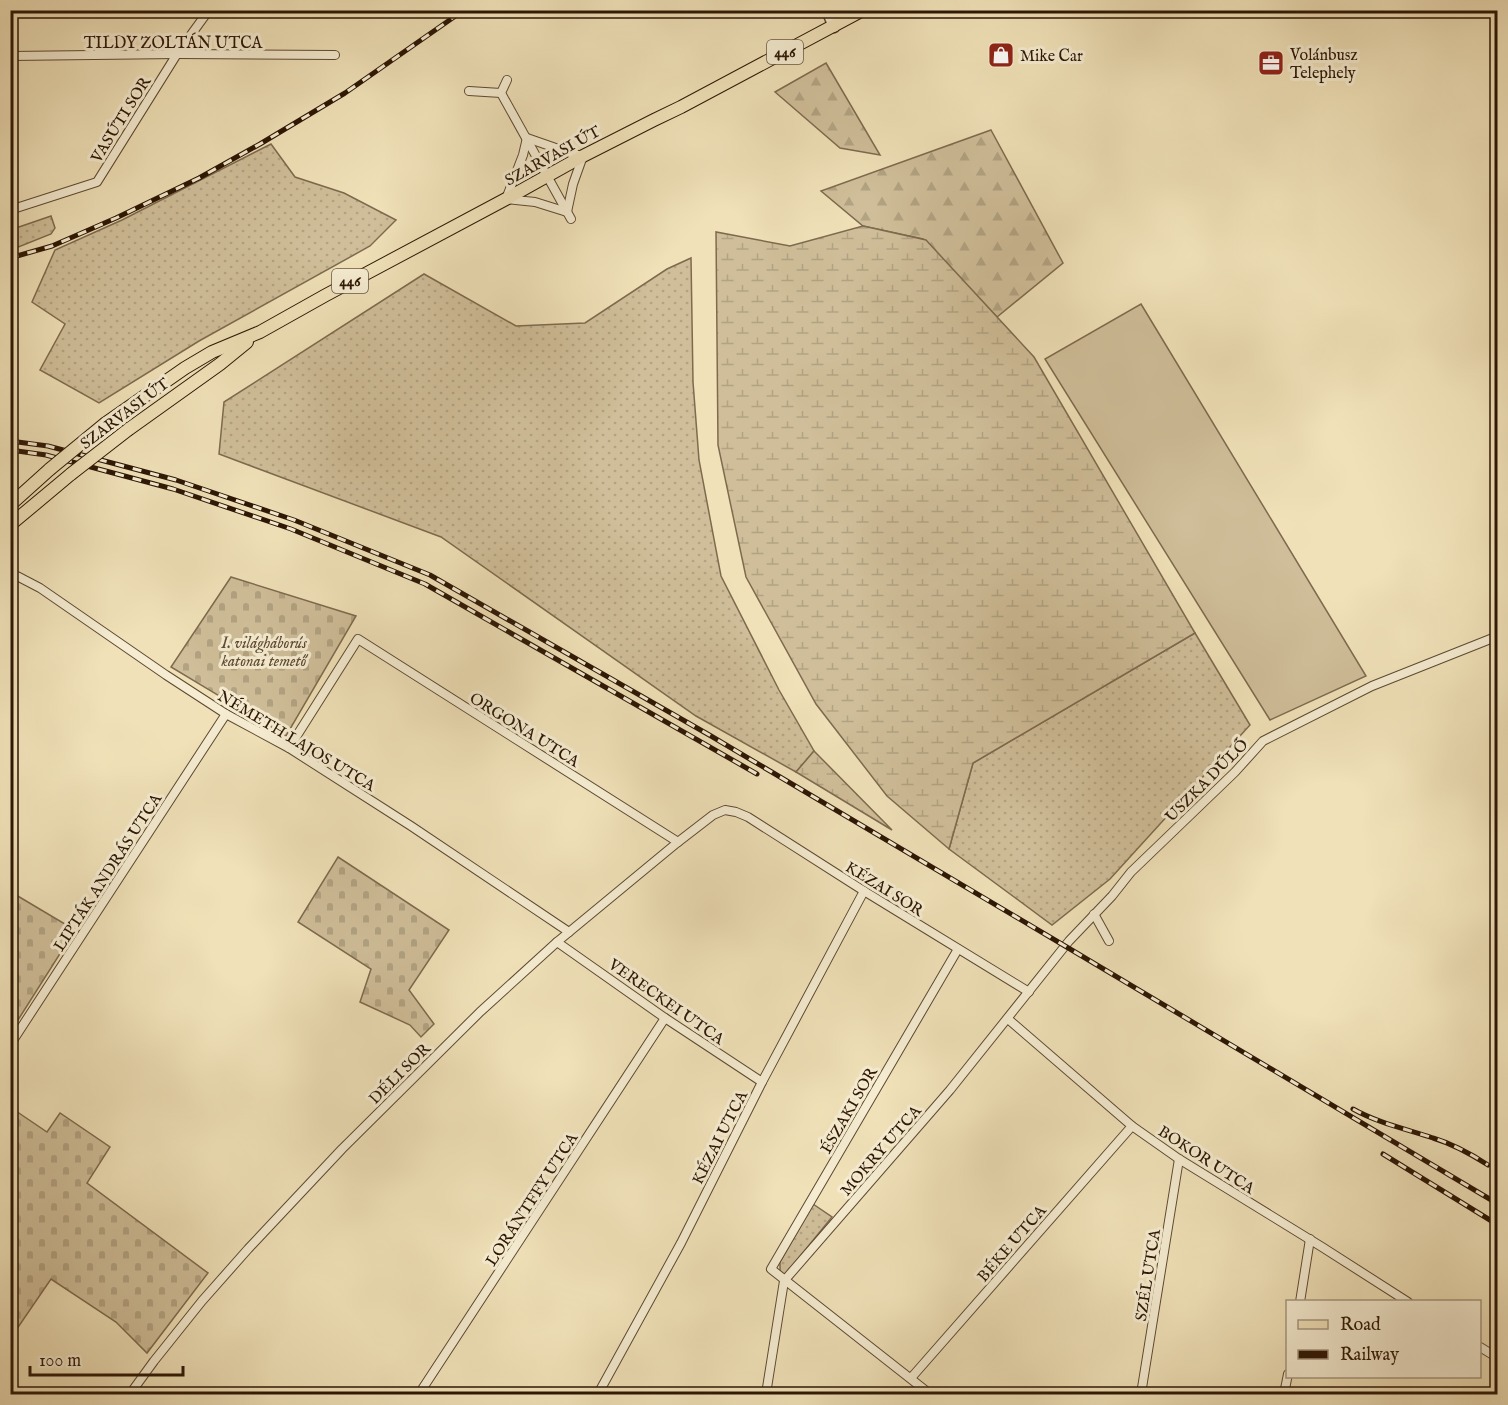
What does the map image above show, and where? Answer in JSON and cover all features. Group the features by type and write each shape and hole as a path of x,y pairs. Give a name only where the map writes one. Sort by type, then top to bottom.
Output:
{"main road":[{"name":"SZARVASI ÚT","path":"10,505 106,423 212,352 260,332 583,156 681,107 863,10"},
{"name":"SZARVASI ÚT","path":"10,525 129,429 220,364 260,332"}],"street":[{"name":"VASÚTI SOR","path":"10,210 97,182 177,54 209,10"},
{"path":"827,10 834,27"},
{"name":"TILDY ZOLTÁN UTCA","path":"10,56 335,55"},
{"path":"501,93 507,80"},
{"path":"469,91 501,93"},
{"path":"501,93 569,215"},
{"path":"527,138 583,156 573,184 569,215"},
{"path":"527,138 506,199 535,202 569,215"},
{"name":"NÉMETH LAJOS UTCA","path":"10,578 17,576 31,582 166,675 226,714 290,748 569,932"},
{"name":"USZKA DŰLŐ","path":"1065,946 1131,872 1263,741 1372,686 1497,636"},
{"name":"ORGONA UTCA","path":"290,748 358,639 678,842"},
{"name":"LIPTÁK ANDRÁS UTCA","path":"10,1046 226,714"},
{"name":"DÉLI SOR","path":"130,1395 154,1360 202,1301 319,1174 480,1012 557,942 678,842 713,815 725,810"},
{"name":"KÉZAI SOR","path":"725,810 748,818 1029,992"},
{"name":"KÉZAI UTCA","path":"598,1395 681,1243 762,1082 864,891"},
{"path":"1094,914 1109,941"},
{"name":"VERECKEI UTCA","path":"557,942 665,1018 762,1082"},
{"name":"MOKRY UTCA","path":"784,1281 950,1090 1065,946"},
{"name":"ÉSZAKI SOR","path":"784,1281 771,1269 958,949"},
{"name":"LORÁNTFFY UTCA","path":"419,1395 665,1018"},
{"name":"BOKOR UTCA","path":"1008,1019 1132,1126 1179,1159 1405,1300"},
{"name":"BÉKE UTCA","path":"911,1378 1132,1126"},
{"name":"SZÉL UTCA","path":"1141,1395 1179,1159"},
{"path":"1299,1300 1310,1239"},
{"path":"765,1395 784,1281 930,1395"},
{"path":"1481,1348 1497,1358"},
{"path":"1284,1395 1286,1378"}],"green space":[{"path":"826,63 880,155 840,148 775,92"},
{"path":"991,130 1063,263 997,317 923,239 863,226 821,191"},
{"path":"271,144 295,177 344,193 396,220 370,246 199,341 99,403 40,370 65,324 32,302 55,250 122,220"},
{"path":"12,214 16,228 51,216 55,228 51,234 11,250 10,215"},
{"path":"863,226 926,240 1034,357 1195,633 973,763 949,849 887,796 816,704 746,577 718,445 716,232 790,246"},
{"path":"691,258 693,382 699,460 721,576 779,690 814,751 796,772 696,716 441,537 219,454 224,402 424,274 516,326 585,323 667,269"},
{"path":"1141,304 1366,676 1270,720 1045,359"},
{"name":"I. világháborús katonai temető","path":"231,577 356,616 286,736 171,667"},
{"path":"1195,633 1250,725 1110,879 1052,925 949,849 973,763"},
{"path":"814,751 892,830 796,772"},
{"path":"338,857 449,930 409,990 434,1024 421,1037 410,1025 360,1002 371,969 298,922"},
{"path":"11,892 75,930 11,1031"},
{"path":"10,1107 47,1132 60,1113 110,1147 87,1183 208,1273 147,1353 116,1322 51,1279 11,1335"},
{"path":"813,1204 832,1217 784,1276 780,1273 780,1262"}],"railway":[{"path":"10,258 52,246 199,178 345,93 464,10"},
{"path":"10,441 48,446 176,480 294,520 430,575 711,736 1498,1204"},
{"path":"10,450 46,455 173,489 291,529 425,584 757,774"},
{"path":"1353,1109 1382,1122 1448,1143 1488,1165"},
{"path":"1383,1154 1498,1225"}],"place":[{"name":"Mike Car","path":"1001,55"},
{"name":"Volánbusz Telephely","path":"1271,63"}]}
